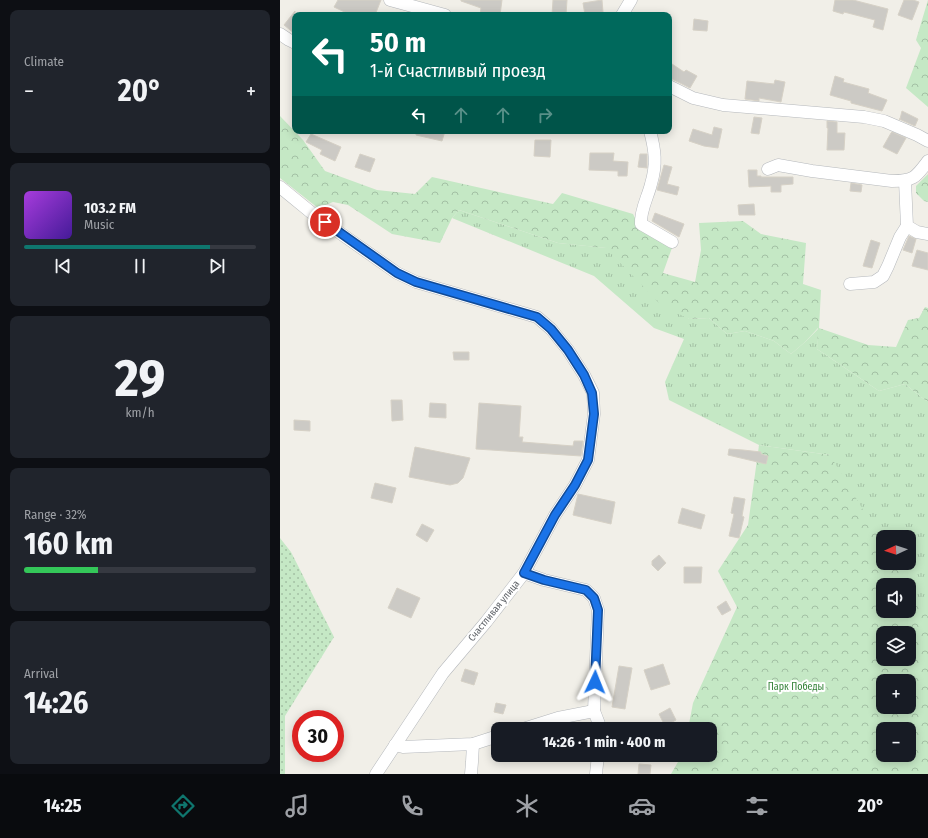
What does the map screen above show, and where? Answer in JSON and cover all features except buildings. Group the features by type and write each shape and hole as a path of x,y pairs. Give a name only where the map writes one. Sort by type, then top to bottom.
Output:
{"street":[{"path":"390,0 434,12"},
{"path":"624,12 631,0"},
{"path":"280,34 292,42"},
{"path":"672,88 693,98 723,105 864,116 884,121 928,141"},
{"path":"651,134 654,148 655,165 652,183 641,217 641,224 672,242"},
{"path":"768,169 778,165 812,171 904,181 916,176 928,161"},
{"path":"850,284 874,282 883,276 900,237 907,226 904,181"},
{"name":"Счастливая улица","path":"280,187 313,214 397,273 416,282 537,317 551,329 568,350 584,375 592,393 594,414 588,460 575,485 555,515 524,573 486,622 443,673 376,774"},
{"path":"907,226 917,232 928,234"},
{"path":"524,573 544,580 586,590 594,598 598,610 594,711 598,722"},
{"path":"545,722 594,711"},
{"path":"395,744 403,747 473,744 491,738"},
{"path":"470,774 473,744"},
{"path":"596,774 597,762"}],"green space":[{"path":"928,0 928,107 906,88 921,48 916,40"},
{"path":"280,116 292,129 292,134 297,134 303,140 325,171 377,190 415,194 432,177 553,204 562,193 633,214 640,228 673,245 663,273 695,282 701,250 699,223 743,221 761,234 806,243 803,284 821,290 819,328 868,345 896,347 908,320 919,318 925,307 928,308 928,401 905,384 879,391 817,349 818,328 791,354 774,341 745,331 727,334 709,318 689,319 661,305 606,248 558,243 459,210 452,218 440,243 392,234 348,205 333,202 318,208 280,178"},
{"path":"928,174 928,202 924,201 916,193 916,186"},
{"path":"459,210 558,243 607,248 627,269 689,319 709,318 727,334 745,331 774,341 791,354 819,328 817,349 879,391 905,384 928,401 928,637 916,617 916,578 891,578 886,570 916,570 916,530 876,530 876,553 824,467 830,455 759,445 669,400 665,382 684,339 654,328 594,276 452,218"},
{"name":"Парк Победы","path":"759,445 830,455 876,531 876,570 899,570 905,578 876,578 876,618 916,618 916,597 928,617 928,774 671,774 678,762 717,762 717,722 689,722 693,703 737,607 718,571 748,525"},
{"path":"280,538 291,552 334,637 285,716 285,774 280,774"}],"route":[{"path":"325,222 397,273 416,282 537,317 551,329 568,350 584,375 592,393 594,414 588,460 575,485 555,515 524,573 544,580 586,590 594,598 598,610 595,682"}]}
